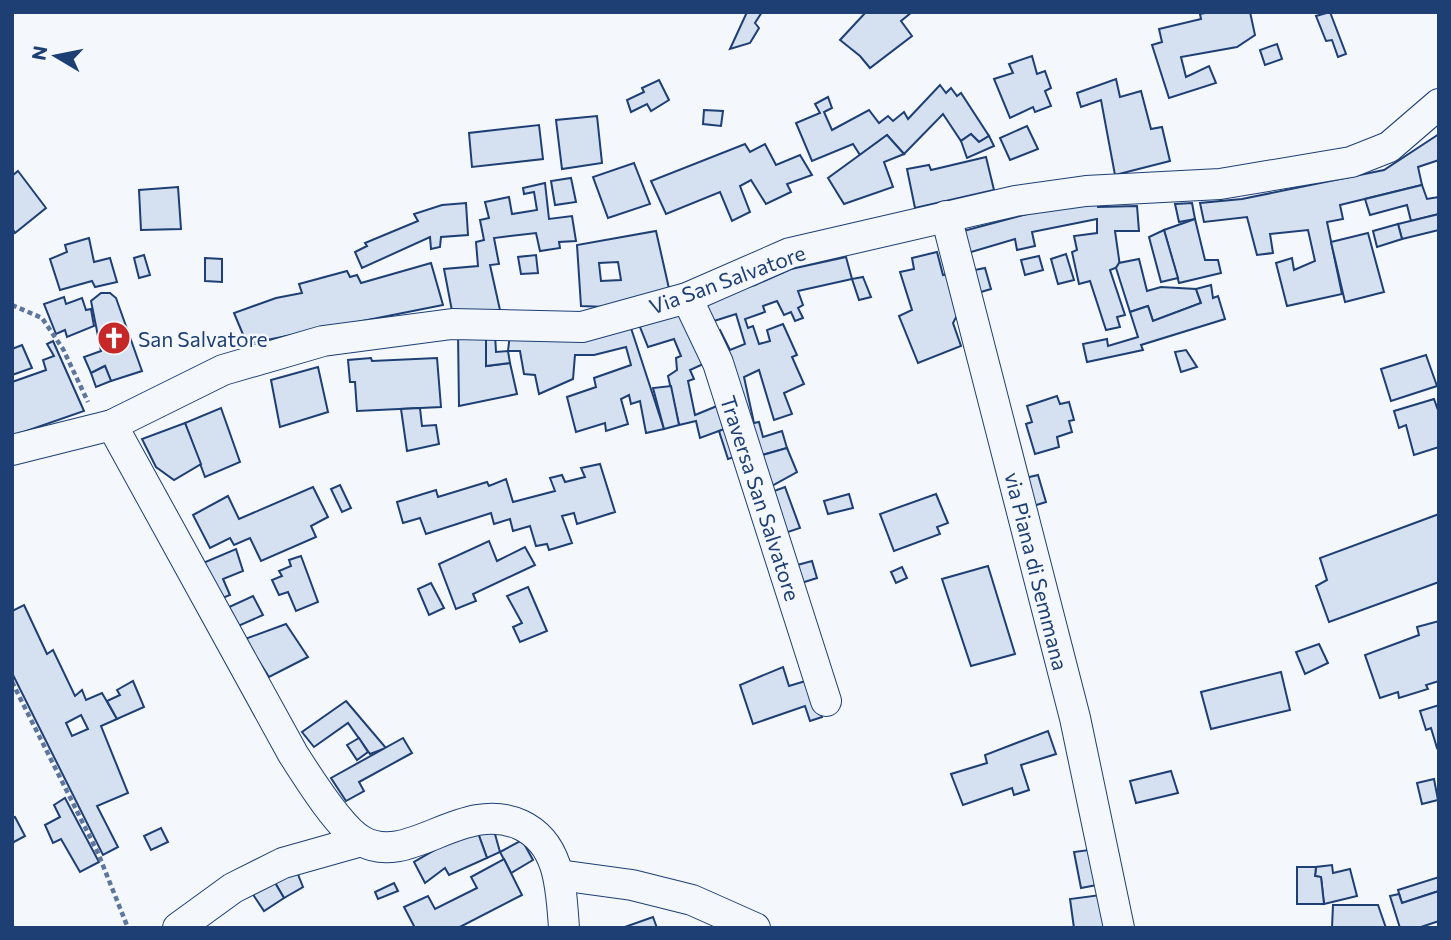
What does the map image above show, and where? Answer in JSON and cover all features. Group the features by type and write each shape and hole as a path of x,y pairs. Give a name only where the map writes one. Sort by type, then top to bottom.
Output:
{"street":[{"name":"Via San Salvatore","path":"12,450 106,427 223,370 323,341 452,324 582,327 687,298 790,253 1015,201 1086,191 1220,184 1351,162 1389,147 1439,104"},
{"name":"via Piana di Semmana","path":"946,216 1074,718 1119,928"},
{"name":"Traversa San Salvatore","path":"687,298 718,363 826,701"},
{"path":"106,427 293,754 319,796 361,841"},
{"path":"178,928 233,888 283,863 361,841 396,845 422,840 482,817 504,817 526,827 545,843 559,875 564,928"},
{"path":"559,875 632,885 692,900 755,928"}],"path":[{"path":"12,305 42,318 63,349 106,427"},
{"path":"12,682 98,853 128,928"}],"building":[{"path":"747,12 762,12 755,23 759,28 750,43 730,49"},
{"path":"866,12 912,12 901,21 912,36 870,68 840,40"},
{"path":"1250,12 1255,35 1237,47 1181,57 1186,77 1209,66 1216,83 1169,98 1152,45 1162,42 1159,29 1201,19 1200,14"},
{"path":"1330,12 1346,54 1338,57 1332,40 1326,41 1316,16"},
{"path":"1277,44 1282,59 1265,65 1260,50"},
{"path":"1032,56 1037,74 1045,71 1051,88 1045,91 1051,106 1035,112 1033,107 1010,118 994,79 1013,73 1009,64"},
{"path":"1116,79 1120,97 1141,91 1151,129 1162,127 1170,161 1115,175 1101,100 1081,107 1077,93"},
{"path":"659,80 669,100 651,111 647,104 631,112 627,100 644,92 642,88"},
{"path":"940,85 946,93 951,88 957,96 961,93 989,136 979,142 971,134 961,141 943,114 904,154 887,135 860,155 853,144 812,161 796,123 820,113 815,104 828,97 832,108 824,112 832,130 869,110 879,123 888,116 893,121 904,112 908,119"},
{"path":"704,110 723,111 721,126 703,124"},
{"path":"597,116 602,163 562,169 556,120"},
{"path":"539,125 543,159 472,167 469,133"},
{"path":"1027,126 1038,149 1010,160 1000,138"},
{"path":"971,134 979,142 989,136 994,146 967,158 961,141"},
{"path":"1439,134 1439,160 1418,167 1422,185 1340,205 1343,219 1327,222 1342,294 1287,306 1276,263 1292,258 1294,270 1315,261 1308,230 1270,234 1273,253 1257,255 1247,217 1204,222 1200,203 1242,199 1384,170"},
{"path":"887,135 904,154 884,162 893,187 844,204 828,178"},
{"path":"745,144 750,152 765,144 776,165 800,155 812,175 787,184 791,192 766,204 751,180 740,186 750,212 732,221 720,192 666,214 651,181"},
{"path":"986,157 994,190 915,208 907,169 929,165 931,170"},
{"path":"634,163 650,204 608,218 593,177"},
{"path":"18,171 46,208 15,233 12,228 12,176"},
{"path":"571,178 576,202 555,205 551,181"},
{"path":"545,183 549,219 572,216 576,241 559,242 560,248 540,251 536,233 494,238 499,264 490,265 500,310 452,311 444,269 478,266 476,242 484,240 480,220 489,218 485,202 509,197 512,214 537,210 534,192 524,194 523,188"},
{"path":"1422,185 1427,199 1439,197 1439,214 1411,221 1407,205 1370,215 1365,199"},
{"path":"178,187 181,229 141,230 139,190"},
{"path":"1097,201 1098,207 1137,206 1139,231 1115,231 1120,266 1110,270 1125,315 1117,317 1120,327 1106,330 1090,281 1079,284 1072,252 1077,250 1074,236 1097,233 1097,219 1032,232 1035,246 1017,250 1015,239 961,255 956,233 1035,212"},
{"path":"466,203 468,235 441,237 440,247 431,249 430,237 362,268 355,252 367,246 365,243 418,221 414,214 442,205"},
{"path":"1192,203 1195,219 1179,222 1175,204"},
{"path":"1439,214 1439,230 1402,239 1398,224"},
{"path":"1195,219 1205,260 1218,260 1221,273 1179,283 1164,230"},
{"path":"1398,224 1402,239 1377,247 1373,231"},
{"path":"1164,230 1178,278 1161,282 1149,237"},
{"path":"656,231 670,293 631,308 581,306 577,245","holes":["618,262 621,280 601,281 599,263"]},
{"path":"1368,233 1384,292 1345,302 1331,242"},
{"path":"89,238 94,262 110,258 117,282 95,287 92,281 60,290 50,259 67,252 65,245"},
{"path":"937,252 943,275 956,273 964,302 953,323 961,346 918,363 899,316 912,310 900,272 914,269 912,258"},
{"path":"1066,254 1074,280 1058,284 1051,259"},
{"path":"144,255 150,275 139,278 134,258"},
{"path":"536,255 538,273 521,274 518,257"},
{"path":"1039,256 1043,270 1025,275 1021,260"},
{"path":"846,257 852,279 798,291 803,305 798,308 803,318 795,321 791,312 784,315 777,301 763,306 765,312 745,319 748,328 753,326 759,344 770,341 767,330 783,324 797,355 792,357 804,384 784,393 792,414 774,420 759,370 744,377 754,423 744,425 696,303 755,285 791,269","holes":["736,314 745,344 730,350 720,330 715,332 711,322"]},
{"path":"205,258 222,259 222,282 205,281"},
{"path":"1139,259 1147,291 1161,287 1196,289 1201,303 1153,321 1148,306 1130,312 1116,268 1119,263"},
{"path":"431,263 443,305 247,344 234,313 276,298 302,293 299,284 347,271 350,277 357,275 361,283"},
{"path":"985,268 991,289 971,295 965,272"},
{"path":"863,277 871,297 859,300 852,279"},
{"path":"1211,285 1213,298 1218,296 1225,319 1141,345 1143,350 1087,362 1083,344 1107,339 1108,346 1138,337 1130,312 1148,306 1153,321 1201,303 1196,289"},
{"name":"San Salvatore","path":"101,293 110,293 116,298 142,371 111,381 105,366 91,373 84,357 101,351 91,301"},
{"path":"64,297 66,304 82,298 86,310 91,309 94,326 67,337 65,330 56,334 44,304"},
{"path":"686,306 712,360 690,370 694,379 688,381 695,415 717,406 735,425 700,438 696,421 679,425 668,376 677,370 676,358 681,356 674,339 648,347 638,322"},
{"path":"630,325 664,429 646,433 640,401 631,404 629,395 621,399 628,424 606,431 605,423 576,432 567,397 596,387 594,378 631,365 626,347 594,355 575,355 573,379 539,394 535,375 524,374 520,351 508,351 510,334"},
{"path":"458,333 486,333 486,366 510,363 517,394 459,406"},
{"path":"486,333 495,334 496,352 508,351 510,363 486,366"},
{"path":"53,341 84,411 12,436 12,382 46,370 43,360 54,356 47,344"},
{"path":"22,345 32,368 12,375 12,349"},
{"path":"1186,350 1197,367 1181,372 1175,352"},
{"path":"1426,355 1437,386 1391,401 1381,369"},
{"path":"371,358 372,361 437,358 441,407 357,411 355,382 350,382 348,360"},
{"path":"105,366 111,381 96,387 91,373"},
{"path":"318,367 328,412 280,427 271,380"},
{"path":"671,386 679,425 664,429 653,388"},
{"path":"1057,396 1060,404 1069,402 1074,420 1069,421 1072,432 1057,437 1059,447 1035,454 1026,424 1032,422 1027,406"},
{"path":"1434,399 1439,413 1439,447 1414,455 1406,425 1399,428 1394,411"},
{"path":"221,408 240,462 205,477 185,423"},
{"path":"420,408 422,426 436,425 439,444 407,451 401,409"},
{"path":"759,422 763,437 782,431 787,448 752,458 744,425"},
{"path":"185,423 201,464 174,480 156,467 142,439"},
{"path":"735,425 744,454 728,459 719,431"},
{"path":"787,448 797,472 761,492 752,458"},
{"path":"600,464 615,512 577,524 574,513 562,516 572,543 549,550 547,544 536,546 530,526 513,531 510,519 494,524 491,513 426,534 420,518 403,523 397,502 436,490 438,497 487,482 489,486 506,479 513,502 555,491 550,478 562,475 565,482 585,477 581,468"},
{"path":"1038,475 1046,502 1030,507 1021,479"},
{"path":"340,485 351,508 342,512 331,489"},
{"path":"313,487 328,517 311,526 316,537 261,561 250,538 234,545 230,538 210,548 193,515 228,496 239,519"},
{"path":"785,487 800,528 776,536 763,495"},
{"path":"849,494 853,508 828,514 824,501"},
{"path":"936,494 948,523 937,527 940,534 894,551 880,514"},
{"path":"1439,514 1439,582 1329,622 1316,586 1327,580 1320,558"},
{"path":"489,541 497,561 525,547 535,565 473,594 476,601 456,609 439,564"},
{"path":"236,549 243,571 223,579 230,595 220,599 203,563"},
{"path":"301,556 318,602 296,611 288,592 279,595 272,580 282,576 279,571 291,566 289,560"},
{"path":"812,561 817,578 795,585 790,567"},
{"path":"988,566 1015,654 971,666 942,579"},
{"path":"902,567 907,578 896,583 891,572"},
{"path":"431,583 444,608 429,615 418,589"},
{"path":"528,587 547,631 520,642 513,627 522,623 507,596"},
{"path":"253,596 263,615 236,627 227,608"},
{"path":"24,605 47,654 53,650 75,696 82,690 86,700 102,693 117,719 101,726 128,793 97,806 118,847 103,855 12,673 12,611","holes":["81,715 88,729 72,736 66,723"]},
{"path":"1439,621 1439,681 1426,685 1428,689 1399,698 1398,692 1380,698 1365,655 1419,635 1417,627"},
{"path":"286,624 308,657 269,677 245,639"},
{"path":"1319,644 1328,663 1305,674 1296,652"},
{"path":"783,667 789,686 812,679 822,717 810,721 805,706 753,724 740,685"},
{"path":"1281,672 1290,710 1211,729 1201,692"},
{"path":"133,681 144,707 117,719 107,701 120,695 117,690"},
{"path":"346,701 386,748 370,754 348,723 314,747 302,732"},
{"path":"1439,705 1437,748 1431,728 1426,730 1420,711"},
{"path":"1048,731 1056,754 1021,765 1029,790 1014,795 1012,788 963,805 951,774 987,763 985,755"},
{"path":"359,738 368,752 357,760 347,745"},
{"path":"403,738 412,753 359,782 364,791 346,801 331,778"},
{"path":"1171,771 1178,793 1136,803 1130,781"},
{"path":"1434,779 1438,800 1422,804 1417,783"},
{"path":"65,798 99,862 80,872 61,839 53,843 45,825 60,817 54,805"},
{"path":"15,817 25,836 12,843 12,818"},
{"path":"493,827 500,852 487,858 478,833"},
{"path":"161,828 168,842 151,850 144,836"},
{"path":"478,833 487,858 449,875 445,868 425,883 414,862 449,842"},
{"path":"522,840 533,860 511,873 500,852"},
{"path":"1096,849 1102,884 1081,888 1074,852"},
{"path":"504,859 522,895 458,928 415,928 404,907 428,896 435,909 477,888 471,877"},
{"path":"1332,865 1333,873 1350,869 1357,896 1324,904 1321,877 1315,876 1316,867"},
{"path":"295,867 303,887 284,898 271,876"},
{"path":"1297,867 1316,867 1315,876 1321,877 1324,904 1297,904"},
{"path":"271,876 284,898 264,911 248,887"},
{"path":"1439,877 1439,891 1402,903 1398,890"},
{"path":"394,883 398,891 378,899 375,892"},
{"path":"1439,891 1439,921 1418,928 1400,928 1390,896 1399,894 1402,903"},
{"path":"1108,894 1112,928 1074,928 1070,899"},
{"path":"1333,905 1378,905 1386,928 1332,928"},
{"path":"653,917 657,928 622,928"}],"place":[{"name":"San Salvatore","path":"114,338"}]}
